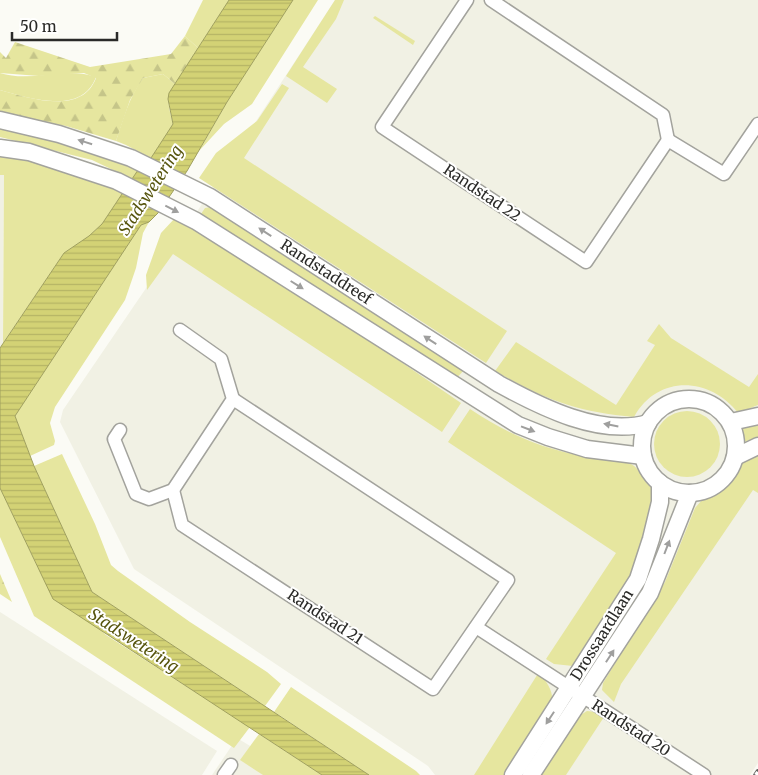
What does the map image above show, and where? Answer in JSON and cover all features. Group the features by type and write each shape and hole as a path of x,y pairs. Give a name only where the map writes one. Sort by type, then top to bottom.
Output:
{"main road":[{"name":"Randstaddreef","path":"0,120 59,134 131,158 210,197 499,384 537,405 575,419 622,427 648,423"},
{"name":"Randstaddreef","path":"0,148 29,152 117,181 196,221 518,425 587,449 643,456"},
{"path":"680,399 696,399 709,403 719,409 731,422 735,432 735,457 724,477 714,486 690,493 674,490 660,483 647,468 643,456 642,437 648,423 662,407 680,399"},
{"path":"731,422 758,416"},
{"path":"735,457 758,446"},
{"name":"Drossaardlaan","path":"513,775 638,579 651,539 660,502 660,483"},
{"name":"Drossaardlaan","path":"531,775 584,697 650,593 690,493"}],"street":[{"name":"Randstad 22","path":"467,0 382,127 586,262 668,140"},
{"path":"491,0 663,115 668,140 724,174 758,124"},
{"path":"120,430 114,439 136,494 149,499 173,490 233,400 221,359 180,330"},
{"name":"Randstad 21","path":"173,490 182,525 433,689 508,580 233,400"},
{"path":"476,627 569,687"},
{"name":"Randstad 20","path":"569,687 704,775"}],"shaded area":[{"path":"335,0 758,0 758,763 750,775 435,775 428,766 134,569 60,422 63,410 170,253"},
{"path":"0,175 4,175 3,343 0,348"},
{"path":"0,612 217,751 202,775 0,775"},
{"path":"237,738 298,775 212,775"}],"green space":[{"path":"203,0 229,0 198,48 185,36"},
{"path":"293,0 318,0 252,104 224,124 199,151 227,102"},
{"path":"335,0 344,0 336,19 303,67 337,89 327,103 286,76"},
{"path":"375,16 415,41 413,45 373,18"},
{"path":"185,36 198,48 175,84 163,74 143,78 130,100 116,141 66,126 0,113 0,90 39,100 67,101 79,97 89,90 96,78 84,73 39,76 0,73 0,52 6,58 15,42 90,67 171,54"},
{"path":"0,73 12,76 36,76 73,73 96,77 89,89 79,97 54,101 39,100 0,90"},
{"path":"163,74 175,84 169,99 173,124 151,158 116,141 130,101 138,85 143,78"},
{"path":"282,84 289,88 244,158 507,331 486,363 199,178 216,153 257,121"},
{"path":"0,128 73,146 138,170 132,179 92,160 0,137"},
{"path":"0,153 17,156 124,191 102,224 89,236 64,253 3,343 4,175 0,175"},
{"path":"211,207 464,370 455,380 203,217 201,214 205,208"},
{"path":"175,218 190,225 325,310 461,403 442,432 173,254 147,290 146,275 161,233"},
{"path":"149,222 143,233 136,268 125,300 55,407 50,423 55,441 54,445 30,456 15,416 141,225"},
{"path":"659,324 671,338 749,387 758,374 758,405 738,413 713,392 699,387 684,385 670,387 656,393 644,403 634,417 614,415 562,403 530,390 495,371 516,342 616,405 655,345 647,341"},
{"path":"470,409 497,426 537,444 582,456 627,462 638,469 654,494 647,540 629,578 573,666 554,664 546,659 616,553 448,442"},
{"path":"693,411 711,420 718,431 720,444 718,457 711,468 700,475 681,477 663,468 656,457 654,438 663,420 674,413"},
{"path":"758,423 758,437 744,442 741,428"},
{"path":"758,453 758,493 753,490 621,684 614,702 602,690 603,683 665,582 695,508 702,500 728,485 743,459"},
{"path":"62,454 95,524 111,565 190,622 267,672 281,684 265,706 92,592 34,466"},
{"path":"0,488 38,568 106,635 250,727 234,748 34,616 0,537"},
{"path":"0,574 12,602 0,594"},
{"path":"539,672 549,686 552,696 551,703 540,723 505,775 474,775"},
{"path":"291,687 420,775 369,775 274,712"},
{"path":"587,711 596,712 604,717 566,775 540,775 579,716"},
{"path":"259,734 322,775 263,775 240,760"}],"water":[{"name":"Stadswetering","path":"229,0 293,0 227,102 187,171 158,213 149,222 141,225 15,416 34,466 92,592 369,775 322,775 53,599 0,488 0,348 64,253 89,236 102,224 138,170 151,158 173,124 168,99 169,93"}]}
